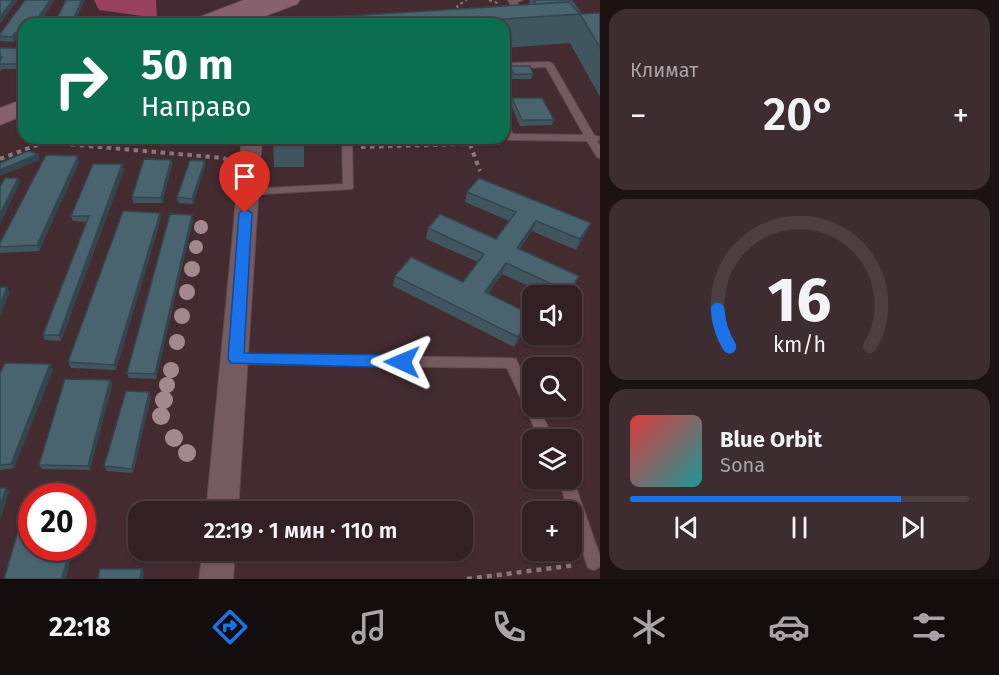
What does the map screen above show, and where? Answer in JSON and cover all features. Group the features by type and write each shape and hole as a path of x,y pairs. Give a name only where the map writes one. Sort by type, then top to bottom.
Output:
{"main road":[{"path":"215,18 263,0"},
{"path":"244,18 290,0"},
{"path":"0,103 18,96"},
{"path":"0,117 18,109"}],"street":[{"path":"223,501 251,144"},
{"path":"216,579 218,561"}],"lane":[{"path":"230,18 278,0"},
{"path":"511,23 523,22 512,0 519,0"},
{"path":"510,63 549,64 596,138 600,155"},
{"path":"0,110 18,102"},
{"path":"510,137 596,138"},
{"path":"248,181 348,187 348,144"},
{"path":"236,359 512,363 542,429"},
{"path":"569,489 594,562"}],"path":[{"path":"463,18 457,6 467,0"},
{"path":"495,8 507,7"},
{"path":"0,159 39,144"},
{"path":"66,144 223,158 248,181"},
{"path":"470,144 480,171"},
{"path":"467,579 594,562"}],"shaded area":[{"path":"94,0 156,0 157,18 99,10"}],"building":[{"path":"0,0 13,0 0,17"},
{"path":"25,0 50,0 38,18 18,18 18,33 12,37 0,36"},
{"path":"66,0 82,0 74,18 57,18"},
{"path":"534,0 572,0 582,14 569,2 536,4"},
{"path":"569,2 580,14 510,19 316,18"},
{"path":"600,13 600,48 580,14"},
{"path":"0,48 18,48 17,64 0,64 2,57 0,57"},
{"path":"510,66 530,66 533,74 514,74"},
{"path":"512,98 542,98 554,120 522,120"},
{"path":"28,151 38,154 0,170 0,163"},
{"path":"46,155 78,156 37,245 0,247 0,243"},
{"path":"144,159 171,160 161,198 132,197"},
{"path":"190,160 205,161 192,199 177,197"},
{"path":"93,164 122,164 59,335 43,335 89,216 71,216"},
{"path":"5,178 18,178 0,214 0,187"},
{"path":"479,178 591,223 580,239 536,221 517,248 579,276 573,285 554,285 506,263 485,292 522,310 522,331 518,337 395,276 411,257 463,282 484,254 428,228 440,214 496,239 516,212 467,192"},
{"path":"123,211 160,213 114,365 68,362"},
{"path":"170,214 192,215 155,374 127,373"},
{"path":"0,287 7,287 0,304"},
{"path":"5,363 50,364 11,464 0,465 0,374"},
{"path":"65,379 110,380 88,466 39,465"},
{"path":"126,391 149,392 132,469 104,466"},
{"path":"0,488 6,488 0,506"},
{"path":"18,531 18,561 67,561 62,579 4,579"},
{"path":"100,569 142,569 140,579 98,579"}],"route":[{"path":"245,213 236,359 402,362"}]}
